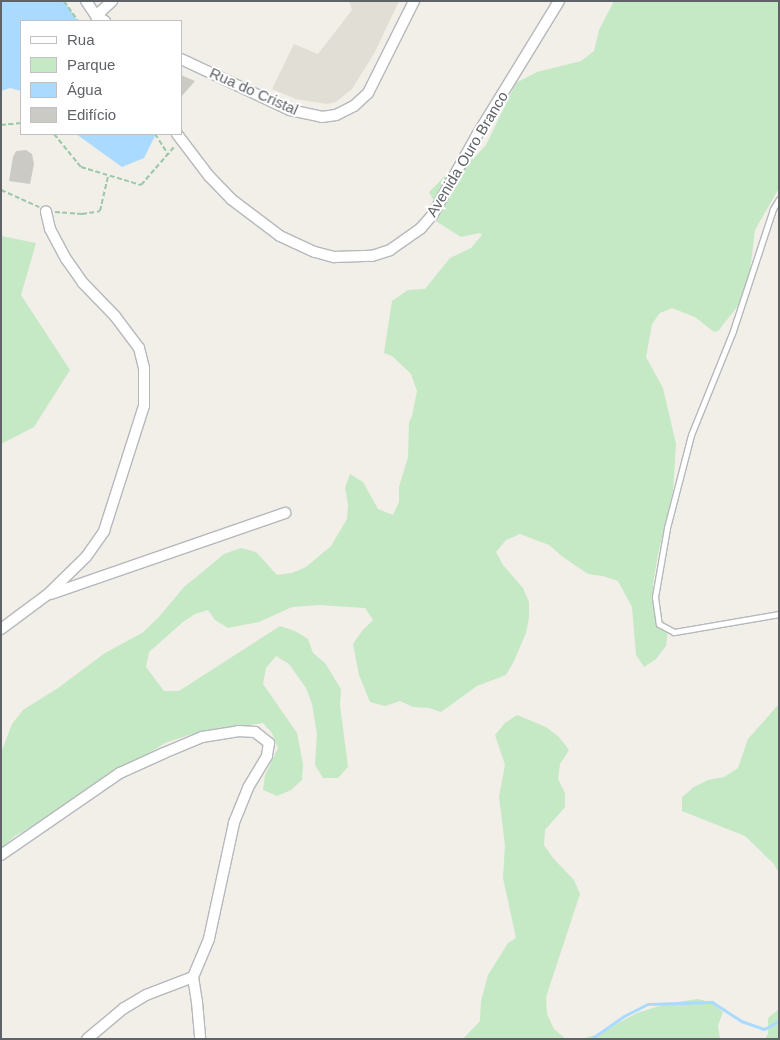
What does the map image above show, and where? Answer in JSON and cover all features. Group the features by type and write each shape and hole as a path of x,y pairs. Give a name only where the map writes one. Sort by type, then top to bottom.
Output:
{"street":[{"path":"86,1 100,20 112,1"},
{"name":"Rua do Cristal","path":"182,59 290,110 322,117 336,115 354,106 368,93 414,1"},
{"name":"Avenida Ouro Branco","path":"178,135 209,176 225,193 253,218 280,236 315,252 334,257 372,256 390,250 421,228 433,214 555,2"},
{"path":"1,629 47,595 86,556 104,532 144,406 144,368 139,348 114,316 83,283 66,259 50,230 46,211"},
{"path":"47,595 285,513"},
{"path":"1,856 120,773 164,753 202,737 221,732 247,730 265,738 268,743 267,756 248,788 234,823 209,939 193,977 200,1039"},
{"path":"87,1039 124,1008 146,995 193,977"}],"lane":[{"path":"779,200 773,209 733,331 691,435 667,528 655,597 659,624 674,632 779,614"}],"path":[{"path":"64,1 77,20"},
{"path":"1,125 20,123"},
{"path":"55,135 81,168 141,185 168,154 156,135"},
{"path":"1,190 46,211 82,214 100,211 108,175"}],"shaded area":[{"path":"349,1 399,1 375,52 352,89 336,102 327,104 296,99 272,89 294,44 318,54 352,10"}],"green space":[{"path":"614,1 779,1 779,188 755,230 749,279 737,307 718,331 714,332 695,317 672,308 660,313 652,324 646,357 663,388 676,444 673,491 653,584 654,603 668,630 666,646 656,659 644,667 636,655 632,607 618,581 588,574 549,545 520,534 506,540 496,552 503,565 523,588 529,602 529,618 526,633 514,661 506,675 477,686 441,712 429,708 413,707 400,701 385,706 370,702 359,675 353,644 373,620 365,608 319,605 292,607 259,622 228,628 215,620 208,610 195,614 183,622 149,652 146,667 164,691 179,691 280,626 295,631 308,639 313,653 325,663 341,689 340,705 348,767 338,778 323,778 315,765 317,734 312,704 306,688 289,664 276,656 266,668 263,684 297,733 303,764 302,780 291,790 277,796 263,790 265,775 278,748 272,733 263,723 192,734 165,743 62,809 15,836 1,848 1,753 12,724 23,710 58,688 105,653 142,633 158,618 184,587 224,554 241,548 256,552 277,575 292,573 306,567 331,546 347,519 348,504 345,488 350,474 363,482 378,509 393,515 399,502 399,487 408,457 409,422 417,391 411,374 392,356 384,353 392,301 408,290 425,289 450,258 471,248 482,235 480,233 461,237 434,220 435,203 429,192 449,172 473,159 486,145 516,83 537,72 581,61 594,51 599,30"},
{"path":"1,236 36,243 21,295 70,370 34,427 1,444"},
{"path":"779,704 779,873 774,864 745,836 682,811 682,797 694,787 708,780 724,777 738,768 748,739"},
{"path":"517,715 546,727 559,737 569,750 560,764 558,779 565,793 565,807 545,830 544,845 553,858 574,880 580,894 546,997 547,1014 554,1029 566,1039 463,1039 480,1021 481,1001 488,975 508,943 516,938 503,878 505,845 499,797 505,765 495,735 505,723"},
{"path":"697,999 711,1002 723,1012 718,1026 720,1039 581,1039 596,1035 637,1013 666,1004"},
{"path":"779,1009 779,1039 765,1039 768,1034 768,1018"}],"water":[{"path":"1,1 64,1 77,20 20,20 20,91 10,88 1,91"},
{"path":"77,135 156,135 144,158 122,167"}],"building":[{"path":"182,75 195,81 182,96"},
{"path":"26,150 32,154 34,164 30,184 9,181 13,157 16,151"}],"waterway":[{"path":"591,1039 624,1016 648,1004 712,1002 741,1021 764,1029 779,1021"},
{"path":"470,1039 477,1039"}]}
